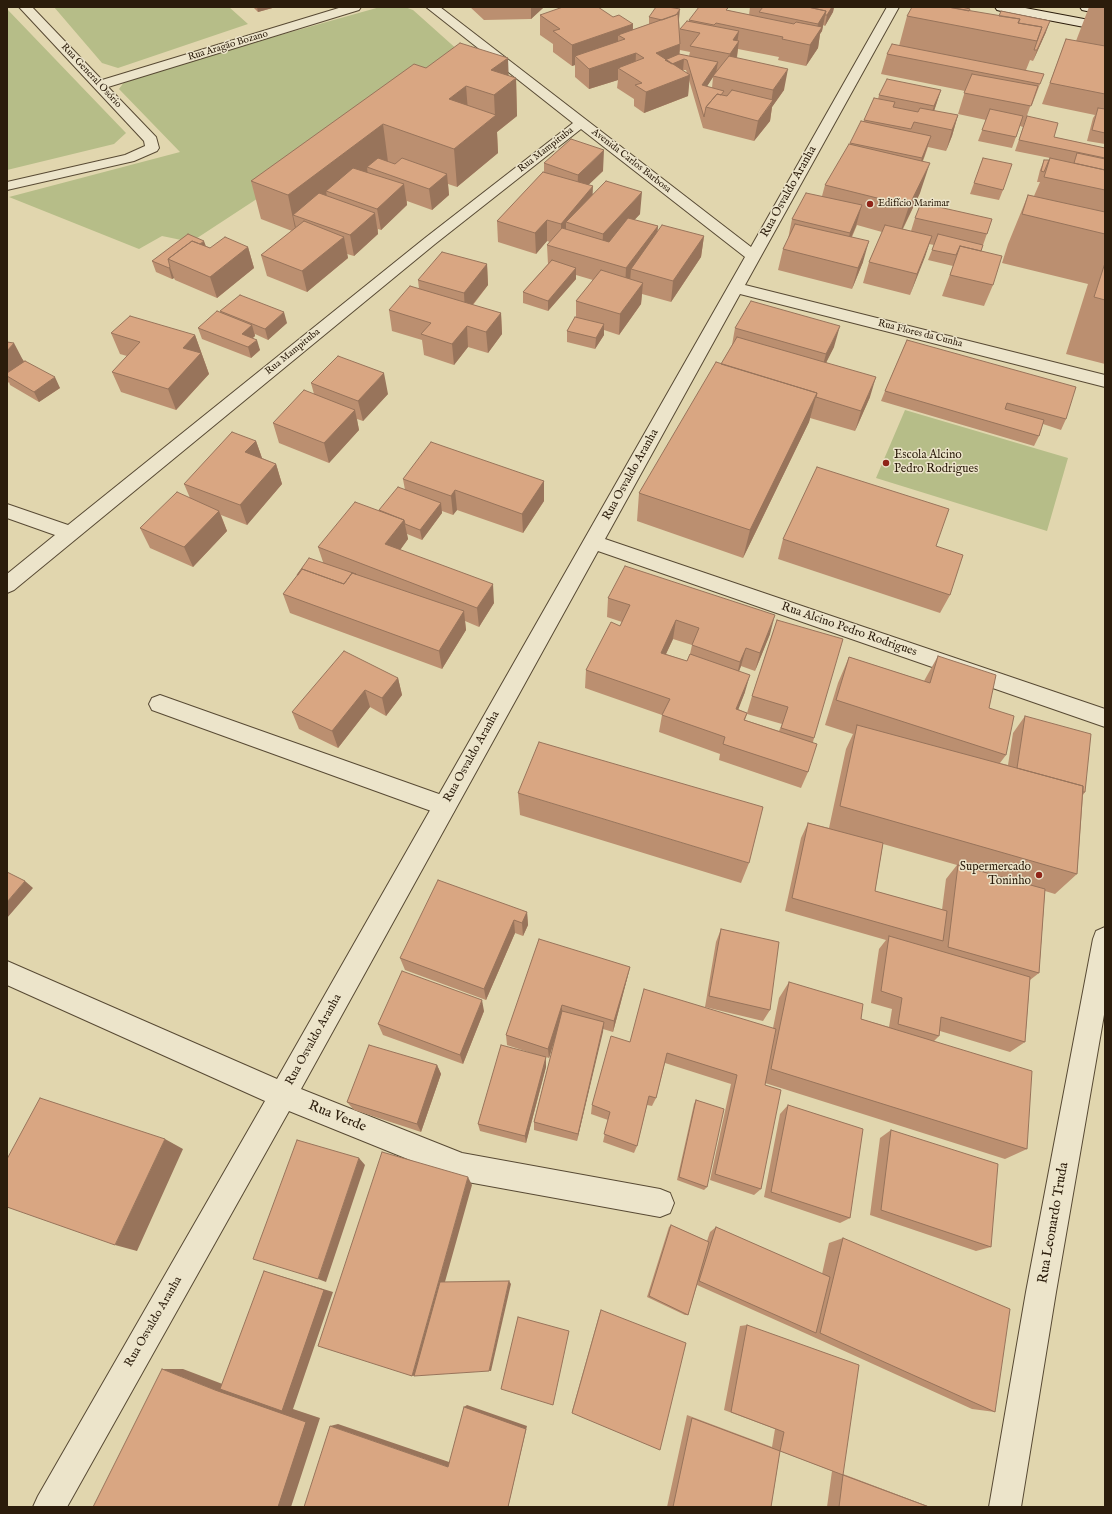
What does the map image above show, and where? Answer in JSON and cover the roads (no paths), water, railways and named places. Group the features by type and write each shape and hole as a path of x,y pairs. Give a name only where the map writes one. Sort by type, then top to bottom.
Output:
{"street":[{"name":"Rua General Osório","path":"7,186 129,158 152,148 151,140 25,7"},
{"name":"Rua Aragão Bozano","path":"100,85 355,7"},
{"name":"Avenida Carlos Barbosa","path":"432,7 754,256"},
{"name":"Rua Osvaldo Aranha","path":"50,1507 283,1095 893,7"},
{"path":"1001,7 1105,27"},
{"path":"1086,7 1105,11"},
{"name":"Rua Mampituba","path":"7,585 430,241 582,122"},
{"name":"Rua Flores da Cunha","path":"736,288 1105,381"},
{"path":"7,511 70,533"},
{"name":"Rua Alcino Pedro Rodrigues","path":"593,542 1105,718"},
{"path":"160,704 445,806"},
{"name":"Rua Leonardo Truda","path":"1005,1507 1041,1292 1105,939"},
{"name":"Rua Verde","path":"7,973 283,1095 462,1167 660,1203"}],"place":[{"name":"Edifício Marimar","path":"870,204"},
{"name":"Escola Alcino Pedro Rodrigues","path":"886,463"},
{"name":"Supermercado Toninho","path":"1039,875"}]}
